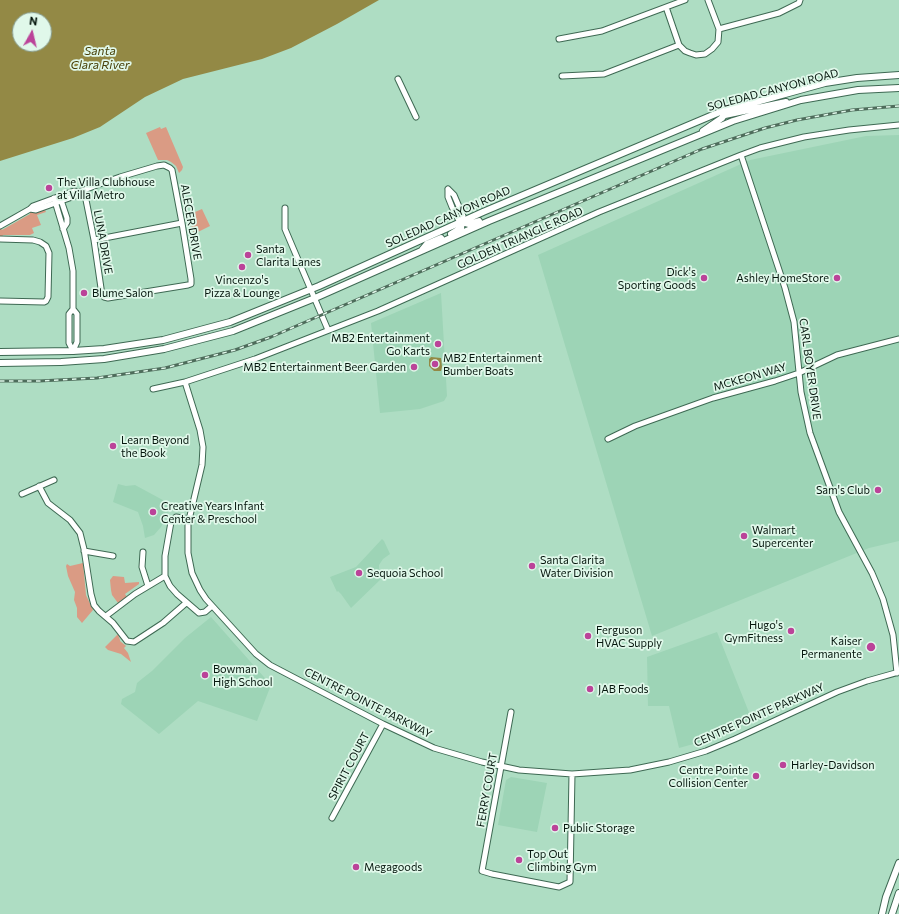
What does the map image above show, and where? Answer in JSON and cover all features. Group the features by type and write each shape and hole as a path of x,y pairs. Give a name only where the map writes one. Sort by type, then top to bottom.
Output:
{"main road":[{"name":"SOLEDAD CANYON ROAD","path":"0,352 104,349 163,340 230,322 311,289 462,222 724,112 825,84 857,78 899,75"},
{"name":"SOLEDAD CANYON ROAD","path":"0,363 104,359 164,349 233,331 315,298 478,226 733,121 800,100 858,90 899,88"},
{"path":"697,136 722,118 724,112 800,100"},
{"path":"419,253 427,244 458,231 462,225 462,222 473,224 526,202 543,196 550,196"},
{"path":"73,351 73,361"},
{"path":"882,914 886,897 899,863"},
{"path":"892,914 899,893"}],"street":[{"path":"559,39 602,31 683,0"},
{"path":"666,7 679,45 685,51 690,53 696,55 705,54 718,42 719,29 708,0"},
{"path":"719,29 779,13 800,0"},
{"path":"562,76 604,74 679,45"},
{"path":"398,79 416,117"},
{"name":"GOLDEN TRIANGLE ROAD","path":"153,389 185,382 255,359 378,311 599,212 760,148 804,137 849,130 899,125"},
{"name":"CARL BOYER DRIVE","path":"741,155 786,288 794,322 804,411 810,433 833,499 874,577 886,608 893,635 898,672"},
{"name":"ALECER DRIVE","path":"82,191 161,165 167,165 172,170 192,279 191,284 115,297 104,297"},
{"path":"448,189 454,195 463,216 462,222 458,219 450,202 448,197 448,189"},
{"path":"0,226 33,206 74,191 82,191"},
{"path":"30,209 36,210 62,202 82,191"},
{"name":"LUNA DRIVE","path":"82,191 94,240 102,295 104,297"},
{"path":"60,196 67,218 67,223 64,229"},
{"path":"54,198 69,248 73,271 73,309 77,314 77,342 73,351"},
{"path":"285,208 285,229 328,330"},
{"path":"94,240 182,223"},
{"path":"0,239 33,240 46,246 49,252 48,297 44,302 0,301"},
{"path":"73,309 69,314 69,343 73,351"},
{"name":"MCKEON WAY","path":"608,439 635,426 713,398 775,382 799,373 837,355 899,339"},
{"name":"CENTRE POINTE PARKWAY","path":"185,382 200,430 203,447 202,464 189,519 187,544 190,563 198,586 212,606 262,660 383,724 440,750 468,759 502,767 545,773 572,774 630,770 688,757 735,739 837,692 898,672"},
{"path":"22,494 54,480"},
{"path":"39,486 48,503 70,520 80,533 94,605 118,628 124,640 130,643 134,642 164,623 186,602"},
{"path":"189,519 176,517 171,522 165,556 165,576 176,594 199,613 206,612 212,606"},
{"path":"84,551 113,556"},
{"path":"143,552 142,567 148,586"},
{"path":"106,616 148,586 165,576"},
{"name":"FERRY COURT","path":"511,712 482,871 559,887 570,882 572,774"},
{"name":"SPIRIT COURT","path":"332,818 383,724"}],"shaded area":[{"path":"160,127 161,129 166,127 183,167 179,173 176,166 171,162 167,160 158,160 146,133"},
{"path":"899,135 899,541 869,548 652,636 538,255 750,160 866,136"},
{"path":"202,209 210,226 194,234 188,215"},
{"path":"45,210 46,212 37,215 41,225 32,228 34,233 30,235 3,235 0,237 1,228 2,230 30,214 30,212"},
{"path":"441,293 447,396 444,401 420,409 380,413 371,323"},
{"name":"Creative Years Infant Center & Preschool","path":"118,484 126,486 135,485 172,505 161,527 154,535 145,538 138,512 113,502"},
{"name":"Sequoia School","path":"382,539 390,554 383,559 379,565 381,579 351,608 341,594 338,591 337,592 330,577 356,567"},
{"path":"83,563 86,595 93,610 82,623 77,617 77,608 74,600 75,592 68,576 66,566 67,564 70,566"},
{"path":"113,576 124,577 125,583 139,582 139,584 125,594 127,597 118,603 112,595 111,590 110,580"},
{"name":"Bowman High School","path":"211,617 271,685 257,721 198,701 159,734 121,704 122,699 135,692 137,683 152,671 185,638"},
{"path":"717,632 752,720 708,740 679,748 669,706 648,706 647,657"},
{"path":"118,634 120,641 126,646 124,648 128,653 131,662 121,654 108,650 105,647"},
{"path":"511,777 547,783 537,832 498,825 506,780"}],"water":[{"name":"Santa Clara River","path":"0,0 379,0 291,48 262,59 183,79 145,97 100,127 73,138 0,161"},
{"name":"MB2 Entertainment Bumber Boats","path":"431,357 441,358 441,371 434,371 429,366 429,359"}],"railway":[{"path":"0,381 39,381 97,378 165,368 235,350 271,337 702,149 765,128 797,120 852,110 899,106"}],"place":[{"name":"The Villa Clubhouse at Villa Metro","path":"49,188"},
{"name":"Santa Clarita Lanes","path":"248,255"},
{"name":"Vincenzo's Pizza & Lounge","path":"242,267"},
{"name":"Dick's Sporting Goods","path":"704,278"},
{"name":"Ashley HomeStore","path":"837,278"},
{"name":"Blume Salon","path":"84,293"},
{"name":"MB2 Entertainment Go Karts","path":"438,344"},
{"name":"MB2 Entertainment Bumber Boats","path":"435,364"},
{"name":"MB2 Entertainment Beer Garden","path":"414,367"},
{"name":"Learn Beyond the Book","path":"113,446"},
{"name":"Sam's Club","path":"878,490"},
{"name":"Creative Years Infant Center & Preschool","path":"153,512"},
{"name":"Walmart Supercenter","path":"744,536"},
{"name":"Santa Clarita Water Division","path":"532,566"},
{"name":"Sequoia School","path":"359,573"},
{"name":"Hugo's GymFitness","path":"791,631"},
{"name":"Ferguson HVAC Supply","path":"588,636"},
{"name":"Kaiser Permanente","path":"871,647"},
{"name":"Bowman High School","path":"205,675"},
{"name":"JAB Foods","path":"590,689"},
{"name":"Harley-Davidson","path":"783,765"},
{"name":"Centre Pointe Collision Center","path":"756,776"},
{"name":"Public Storage","path":"555,828"},
{"name":"Top Out Climbing Gym","path":"519,860"},
{"name":"Megagoods","path":"356,867"}]}
